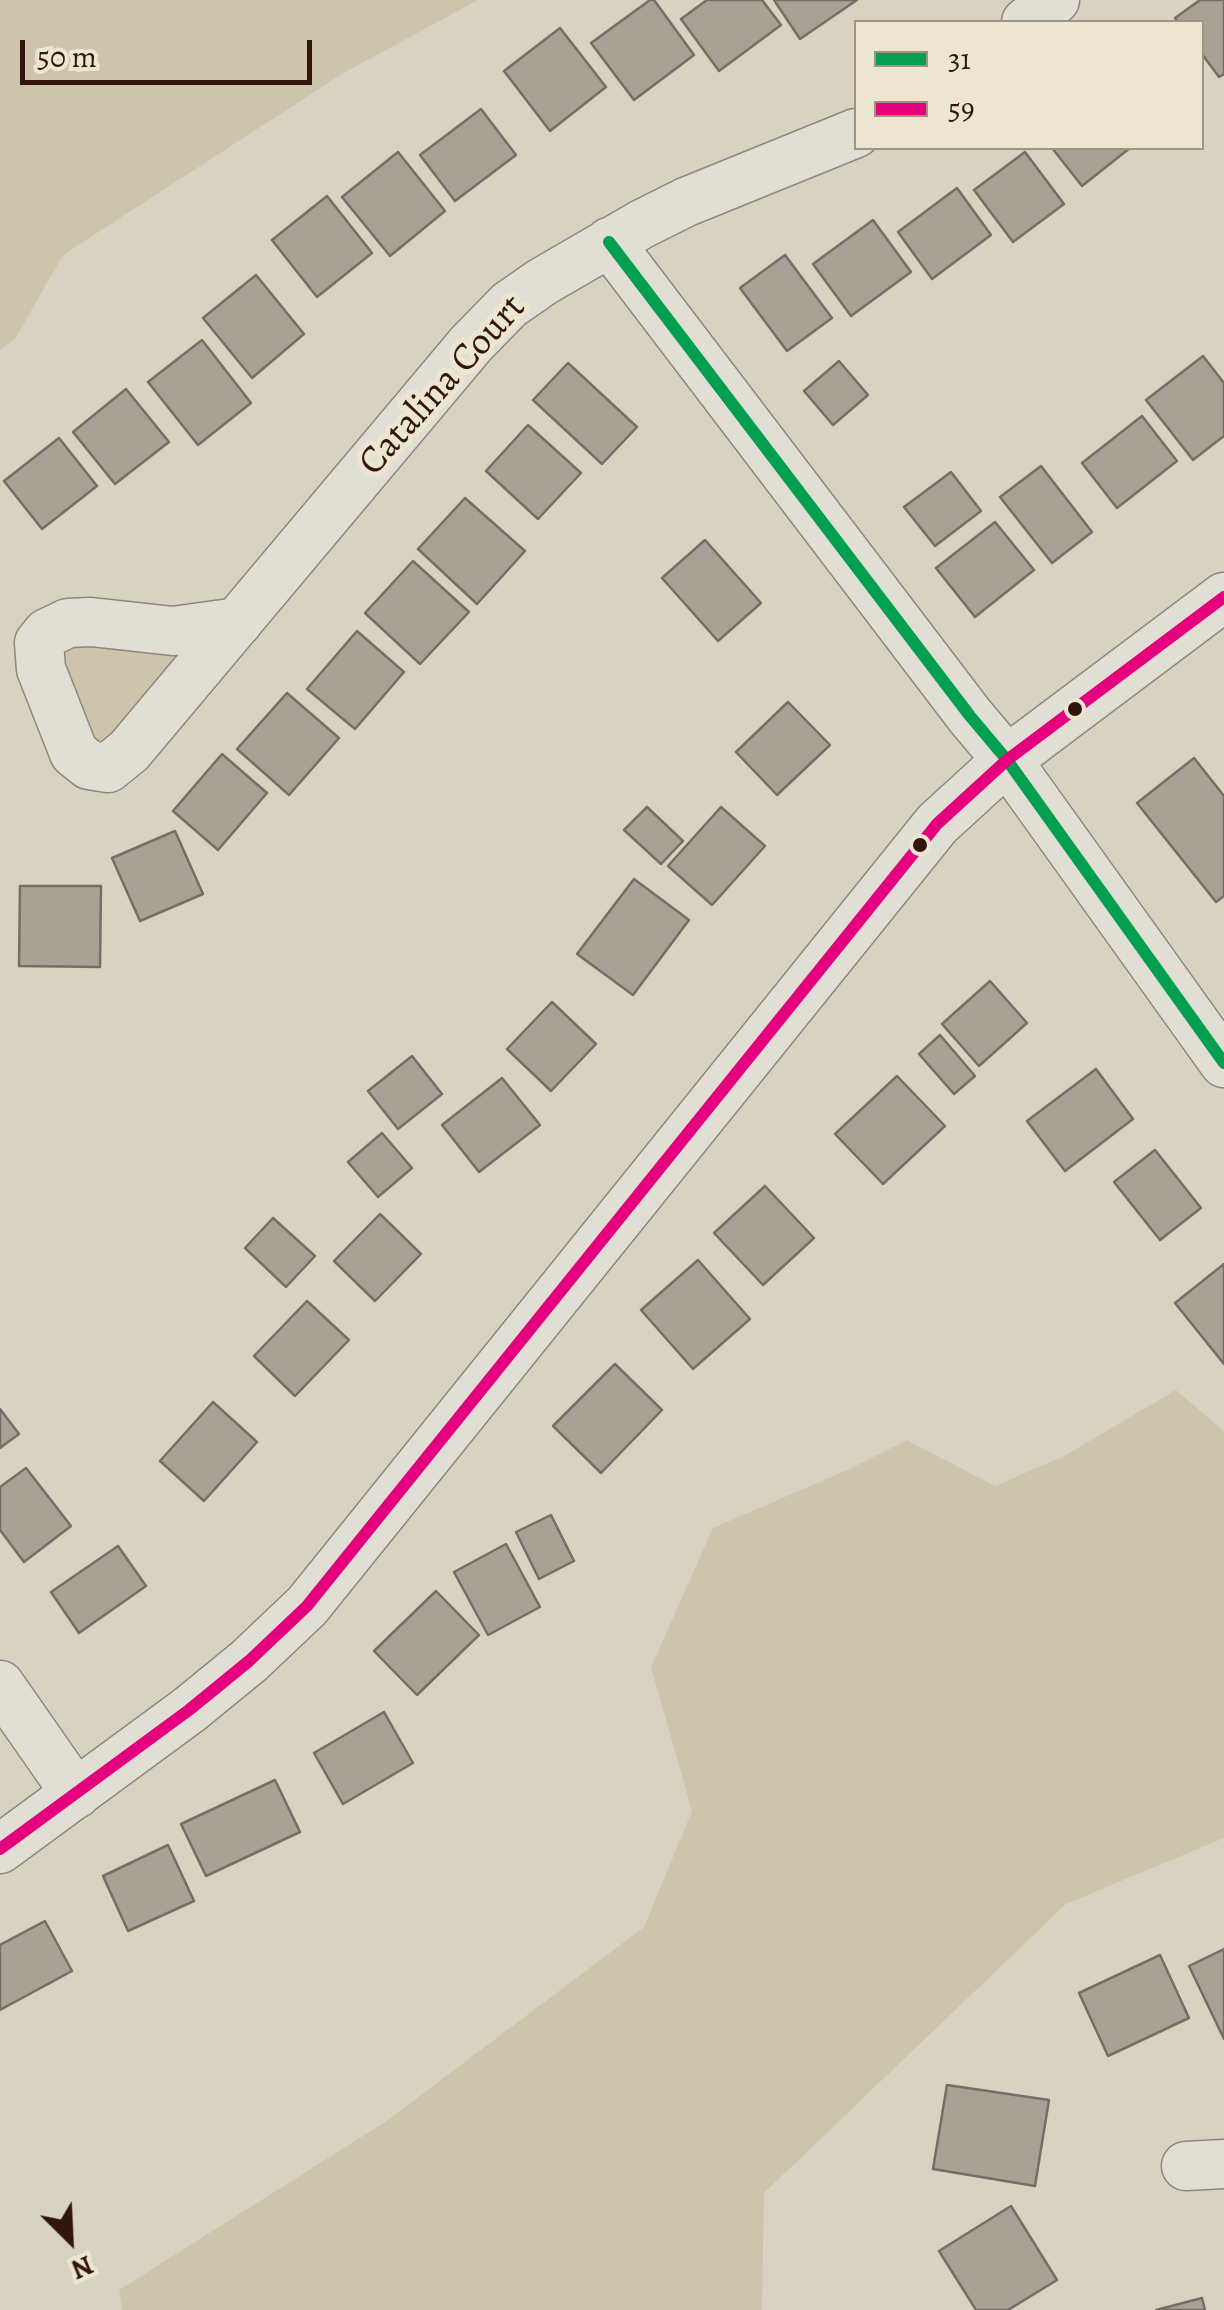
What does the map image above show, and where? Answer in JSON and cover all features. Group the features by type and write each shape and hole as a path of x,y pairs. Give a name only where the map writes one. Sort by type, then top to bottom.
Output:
{"street":[{"path":"1029,20 1055,0"},
{"name":"Catalina Court","path":"238,622 471,344 510,306 542,282 686,202 854,134"},
{"path":"610,242 1007,760 1224,1063"},
{"path":"0,1849 250,1661 307,1606 937,824 1007,760 1224,597"},
{"path":"0,1686 76,1794"}],"shaded area":[{"path":"0,0 478,0 342,74 63,255 15,339 0,350"},
{"path":"231,625 90,762 50,636"},
{"path":"1176,1390 1224,1431 1224,1838 1066,1904 764,2193 762,2310 122,2310 119,2290 385,2122 644,1927 692,1811 651,1667 713,1528 907,1440 995,1486 1064,1456"}],"building":[{"path":"654,0 694,55 634,100 591,43"},
{"path":"707,0 762,0 781,25 719,71 681,19"},
{"path":"774,0 857,0 800,39"},
{"path":"1200,0 1224,0 1224,74 1219,77 1204,57 1204,20 1175,18"},
{"path":"560,28 606,87 550,131 504,71"},
{"path":"481,109 516,155 455,201 420,155"},
{"path":"1054,150 1127,150 1082,186"},
{"path":"398,152 445,211 390,256 342,197"},
{"path":"1025,152 1064,204 1013,242 974,190"},
{"path":"957,188 991,235 932,279 898,232"},
{"path":"327,196 372,253 317,297 272,240"},
{"path":"873,220 911,272 851,316 813,264"},
{"path":"785,255 832,318 787,351 740,288"},
{"path":"256,275 304,334 252,378 203,318"},
{"path":"202,340 251,403 198,445 148,382"},
{"path":"1203,356 1224,383 1224,436 1193,460 1146,400"},
{"path":"839,361 868,395 833,425 804,391"},
{"path":"568,363 637,427 602,464 533,400"},
{"path":"126,389 169,442 115,484 73,432"},
{"path":"1142,416 1177,461 1117,508 1082,463"},
{"path":"528,425 581,473 538,519 486,471"},
{"path":"59,438 97,486 42,529 4,481"},
{"path":"1041,466 1092,532 1052,563 1000,497"},
{"path":"951,472 981,511 935,546 904,507"},
{"path":"465,498 525,551 477,604 418,549"},
{"path":"995,522 1034,570 975,617 936,568"},
{"path":"705,540 761,603 718,641 662,578"},
{"path":"413,561 469,612 420,664 365,613"},
{"path":"357,631 404,672 355,729 307,689"},
{"path":"287,693 339,738 289,795 237,749"},
{"path":"788,702 830,745 777,795 736,752"},
{"path":"222,754 267,793 218,850 173,811"},
{"path":"1194,758 1224,796 1224,896 1216,902 1137,803"},
{"path":"647,807 683,841 661,864 624,830"},
{"path":"721,807 765,846 712,905 668,866"},
{"path":"175,831 203,894 140,921 112,858"},
{"path":"634,879 689,920 633,995 577,954"},
{"path":"20,886 101,886 100,967 19,966"},
{"path":"990,981 1027,1023 979,1066 942,1024"},
{"path":"552,1002 596,1044 551,1091 507,1049"},
{"path":"940,1035 975,1076 954,1094 919,1054"},
{"path":"412,1056 442,1094 398,1129 368,1091"},
{"path":"1096,1069 1133,1119 1065,1171 1027,1121"},
{"path":"897,1076 945,1126 883,1184 835,1134"},
{"path":"502,1078 540,1125 479,1172 442,1125"},
{"path":"382,1133 412,1168 378,1197 348,1162"},
{"path":"1155,1150 1201,1208 1160,1240 1114,1182"},
{"path":"765,1186 814,1238 763,1285 714,1233"},
{"path":"380,1214 421,1254 375,1301 334,1261"},
{"path":"273,1218 315,1256 286,1287 245,1248"},
{"path":"698,1260 750,1319 693,1369 641,1310"},
{"path":"1224,1264 1224,1364 1175,1303"},
{"path":"307,1301 349,1340 295,1396 254,1356"},
{"path":"615,1364 662,1410 601,1473 553,1426"},
{"path":"213,1402 257,1442 204,1501 160,1461"},
{"path":"0,1409 19,1434 0,1448"},
{"path":"26,1468 71,1526 24,1562 0,1530 0,1487"},
{"path":"551,1515 574,1561 539,1579 516,1532"},
{"path":"506,1544 540,1607 488,1635 454,1572"},
{"path":"118,1546 146,1586 79,1633 51,1592"},
{"path":"436,1591 479,1635 417,1695 374,1651"},
{"path":"384,1712 413,1763 343,1804 314,1753"},
{"path":"275,1780 300,1832 206,1876 181,1824"},
{"path":"168,1845 194,1901 128,1931 103,1876"},
{"path":"45,1921 72,1971 0,2010 0,1945"},
{"path":"1224,1949 1224,2039 1189,1966"},
{"path":"1160,1955 1189,2018 1108,2056 1079,1993"},
{"path":"947,2085 1049,2100 1035,2186 933,2169"},
{"path":"1011,2206 1057,2280 1008,2310 976,2310 939,2251"},
{"path":"1202,2298 1205,2310 1156,2310"}],"transit line":[{"name":"31","path":"609,242 1007,760 1224,1063"},
{"name":"59","path":"0,1849 189,1710 307,1606 937,824 1007,760 1224,597"}]}
